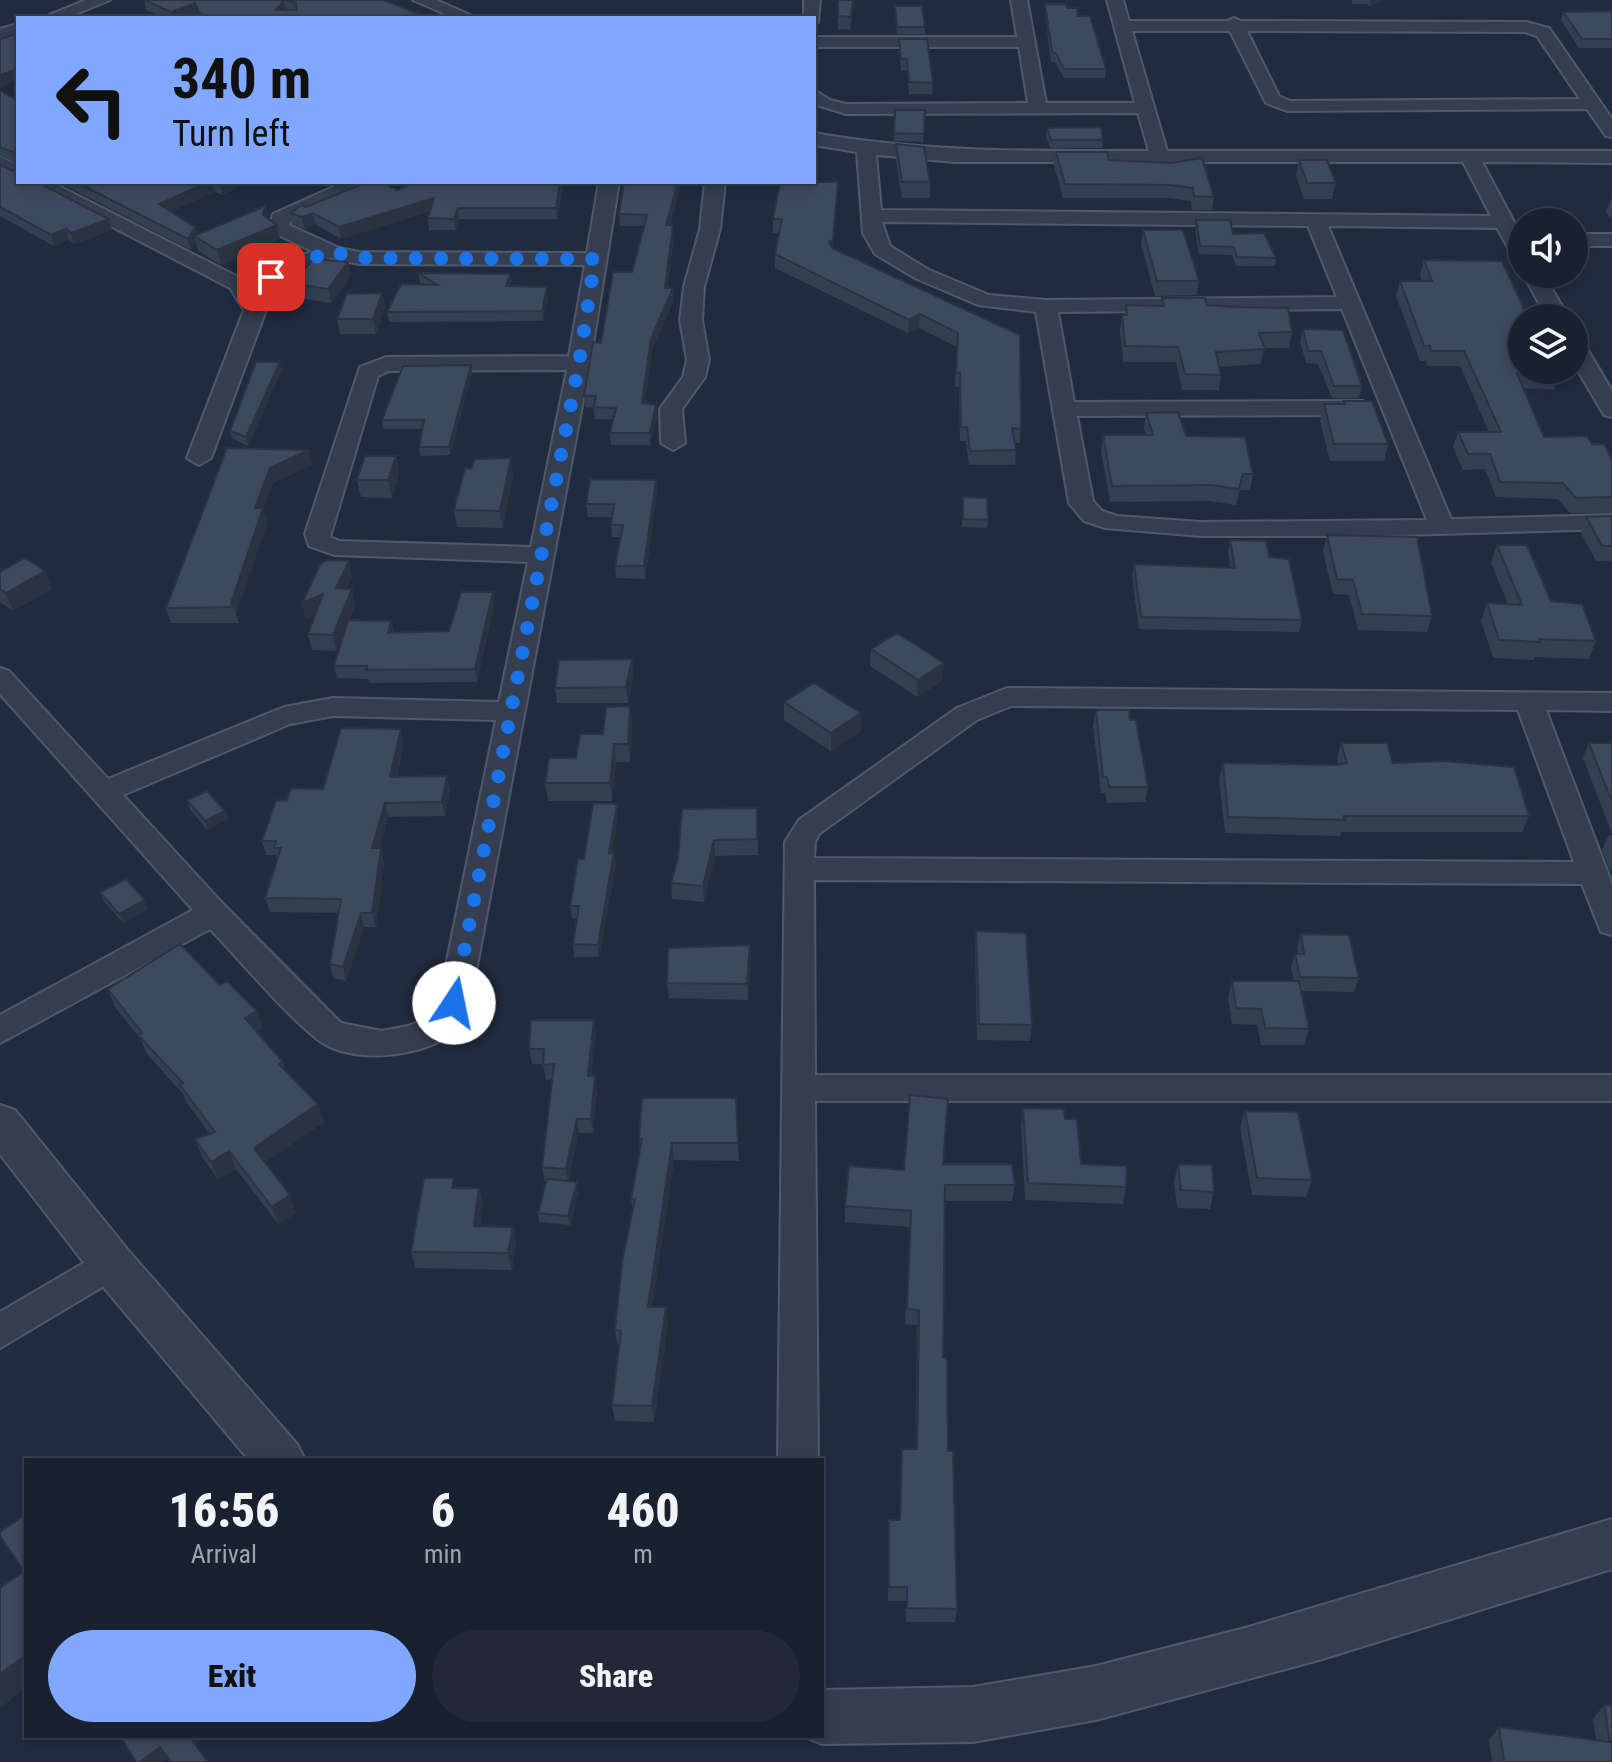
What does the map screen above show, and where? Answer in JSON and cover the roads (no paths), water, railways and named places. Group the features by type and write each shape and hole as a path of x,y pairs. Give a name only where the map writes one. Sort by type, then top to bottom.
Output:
{"street":[{"path":"62,16 102,0"},
{"path":"421,0 464,16"},
{"path":"1019,0 1038,109"},
{"path":"1115,0 1160,158"},
{"path":"1123,26 1234,23 1526,27 1543,32 1612,132"},
{"path":"1234,23 1272,99 1287,106 1593,104"},
{"path":"816,42 1026,42"},
{"path":"816,97 824,104 846,109 1144,108"},
{"path":"816,139 866,149 955,156 1612,157"},
{"path":"866,149 877,243 890,258 985,301 1046,306 1348,303"},
{"path":"1470,157 1508,230"},
{"path":"40,184 200,262 242,290 255,310 199,458"},
{"path":"356,184 280,218 279,228 329,251 359,258 595,259"},
{"path":"0,677 213,913 330,1032 382,1044 437,1028 454,1003 579,363 609,184"},
{"path":"673,443 671,409 694,377 698,360 691,320 694,287 710,229 715,184"},
{"path":"872,216 1503,222"},
{"path":"1315,219 1442,527"},
{"path":"1588,240 1612,240"},
{"path":"242,290 329,251"},
{"path":"1046,306 1081,503 1102,520 1201,529 1612,522"},
{"path":"540,555 335,548 318,541 317,534 368,372 372,369 386,364 579,363"},
{"path":"1588,369 1612,410"},
{"path":"1065,409 1394,408"},
{"path":"798,1458 802,1088 799,869 800,842 809,827 967,714 1007,697 1612,702"},
{"path":"1528,700 1612,924"},
{"path":"102,793 284,716 307,710 333,707 509,711"},
{"path":"799,869 1592,873"},
{"path":"0,1030 213,913"},
{"path":"802,1088 1612,1088"},
{"path":"0,1122 111,1263 278,1458"},
{"path":"0,1332 111,1263"},
{"path":"824,1717 968,1714 1020,1708 1207,1664 1612,1544"}]}
